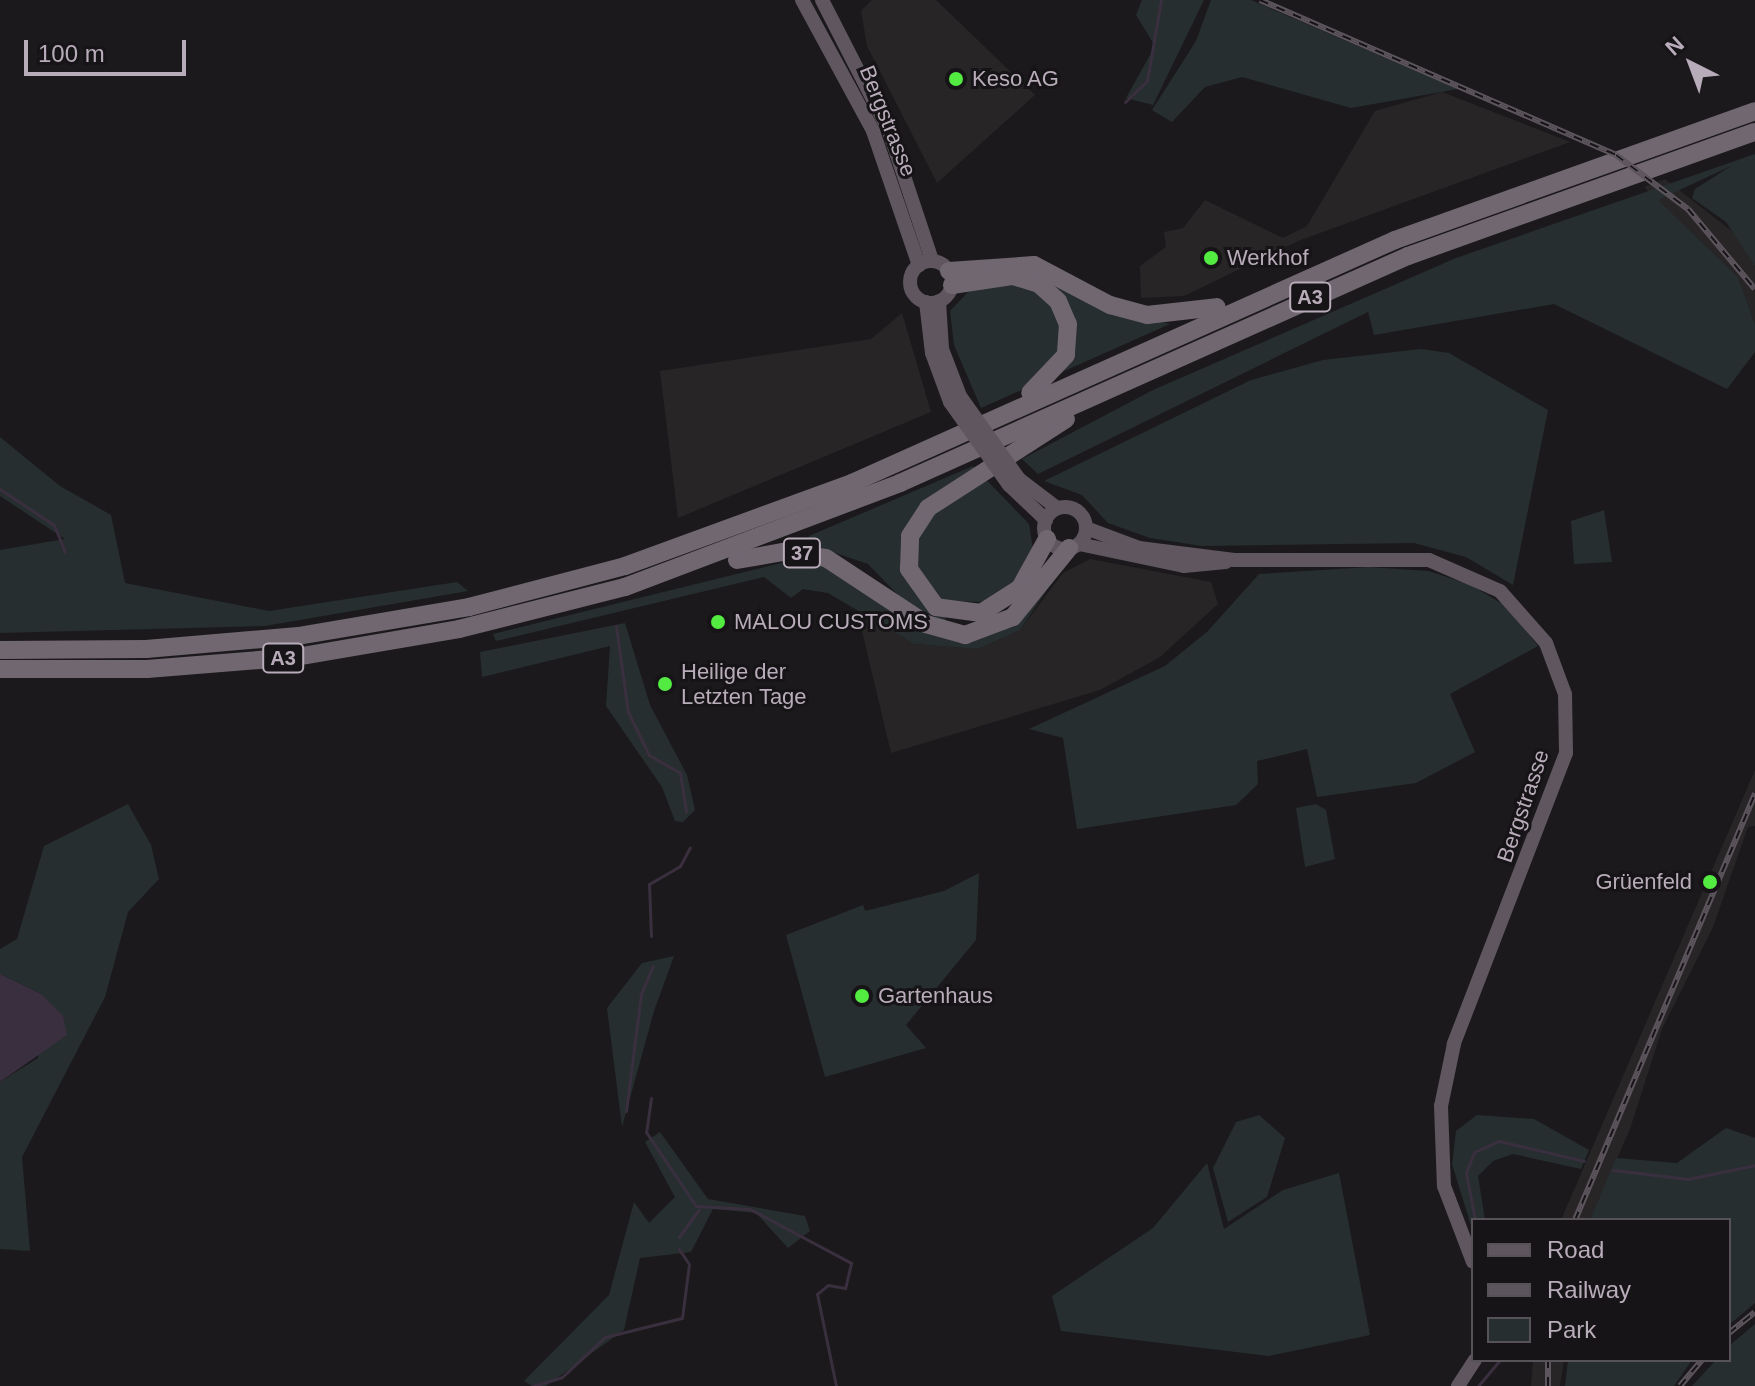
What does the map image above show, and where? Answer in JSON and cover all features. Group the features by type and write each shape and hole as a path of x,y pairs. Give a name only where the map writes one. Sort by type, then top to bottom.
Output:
{"highway":[{"name":"A3","path":"0,650 259,641 512,597 747,525 994,419 1258,297 1478,207 1755,111"},
{"name":"A3","path":"0,669 147,669 296,657 471,627 641,582 823,516 1147,370 1475,229 1755,132"},
{"path":"951,278 1034,265 1110,305 1147,315 1258,297"},
{"path":"951,278 1026,278 1050,292 1065,313 1069,342 1060,367 994,419"},
{"path":"1047,539 1020,588 981,613 936,607 910,574 910,536 936,501 1147,370"},
{"name":"37","path":"641,582 758,555 813,554 857,572 931,627 972,634 1017,613 1074,546"}],"main road":[{"name":"Bergstrasse","path":"802,0 873,131 925,263"},
{"name":"Bergstrasse","path":"822,0 889,131 925,263 911,288 933,302 930,345 955,399 1014,482 1046,520"},
{"path":"925,263 951,278 933,302"},
{"name":"Bergstrasse","path":"1014,482 1057,508 1074,508 1086,528 1139,548 1234,560"},
{"path":"1047,539 1046,520 1057,508"},
{"path":"1074,546 1086,528"},
{"name":"Bergstrasse","path":"1047,539 1184,566 1234,560 1391,555 1457,568 1523,610 1557,665 1567,708 1566,753 1454,1044 1442,1095 1444,1186 1471,1257"},
{"path":"1458,1386 1474,1362"}],"shaded area":[{"path":"872,0 936,0 1035,95 937,183 867,46 861,11"},
{"path":"1442,92 1570,142 1298,241 1184,296 1141,298 1140,266 1166,247 1164,232 1183,228 1205,200 1283,238 1307,226 1375,111"},
{"path":"1665,179 1742,239 1755,266 1755,324 1738,277 1644,187"},
{"path":"902,313 931,412 678,518 660,371 871,339"},
{"path":"1090,559 1211,582 1218,604 1160,657 1100,690 891,753 857,610 914,644 978,649 1020,630 1063,573"},
{"path":"1755,770 1755,826 1748,827 1713,927 1662,1029 1630,1129 1591,1218 1562,1218"},
{"path":"0,974 41,994 63,1016 67,1035 0,1082"},
{"path":"1533,1362 1564,1362 1560,1386 1531,1386"}],"green space":[{"path":"1142,0 1204,0 1153,105 1126,98 1155,46 1136,15"},
{"path":"1211,0 1251,0 1458,89 1351,108 1242,77 1205,87 1172,122 1152,110 1196,41"},
{"path":"1755,154 1755,266 1726,222 1692,198 1695,189 1731,166 1658,200 1738,277 1755,324 1755,352 1727,389 1554,304 1374,335 1368,312 1038,474 1022,459 1153,390 1456,258"},
{"path":"1022,268 1151,320 1170,324 981,408 954,345 950,311 968,292"},
{"path":"1421,349 1449,353 1548,410 1513,585 1466,557 1414,543 1202,546 1150,538 1108,523 1082,495 1044,481 1251,380 1323,360"},
{"path":"0,437 60,486 111,515 125,583 269,611 457,582 468,591 265,626 0,633 0,550 65,539 0,496"},
{"path":"973,466 1029,524 1033,549 1016,580 988,602 947,601 945,623 903,600 868,564 809,544 809,536"},
{"path":"1604,510 1612,562 1574,564 1571,521"},
{"path":"789,561 822,563 909,622 980,639 1024,617 1060,570 1020,630 978,649 914,644 828,593 803,589 791,598 764,577 496,641 493,634"},
{"path":"1369,567 1428,571 1469,584 1506,606 1538,646 1450,694 1475,752 1416,783 1317,797 1307,749 1257,761 1258,784 1236,805 1077,829 1063,738 1029,729 1165,666 1208,631 1259,574"},
{"path":"625,623 650,705 687,775 695,810 683,822 675,821 662,787 606,706 610,646 482,677 480,652"},
{"path":"128,804 151,845 159,879 128,912 105,997 22,1157 30,1251 0,1249 0,1082 38,1058 41,994 0,974 0,949 17,939 44,846"},
{"path":"1316,804 1326,810 1335,859 1305,867 1296,808"},
{"path":"979,873 976,940 906,1025 926,1048 825,1077 786,935 863,905 865,911 944,891"},
{"path":"674,956 654,1011 622,1127 607,1008 642,963"},
{"path":"1259,1115 1285,1138 1267,1197 1228,1222 1213,1168 1236,1122"},
{"path":"1477,1115 1534,1119 1589,1150 1581,1169 1513,1154 1493,1161 1478,1176 1485,1218 1471,1218 1471,1226 1452,1164 1456,1131"},
{"path":"1726,1128 1755,1138 1755,1303 1731,1323 1731,1218 1591,1218 1616,1158 1677,1163"},
{"path":"660,1132 708,1199 805,1216 810,1231 788,1248 756,1213 713,1209 691,1252 640,1258 624,1330 546,1386 532,1386 524,1381 609,1295 634,1202 649,1223 675,1197 645,1142"},
{"path":"1207,1163 1224,1229 1283,1190 1339,1173 1370,1335 1269,1356 1061,1331 1052,1296 1153,1228"},
{"path":"1755,1324 1755,1386 1692,1386 1714,1362 1731,1362 1731,1344"},
{"path":"1568,1362 1691,1362 1674,1386 1565,1386"}],"waterway":[{"path":"1125,102 1147,81 1161,0"},
{"path":"0,489 54,525 65,552"},
{"path":"616,626 628,712 649,755 680,773 686,812"},
{"path":"651,936 649,884 680,866 690,847"},
{"path":"626,1111 641,994 653,966"},
{"path":"651,1098 646,1132 696,1206 750,1209 851,1263 845,1288 828,1285 817,1294 836,1386"},
{"path":"1475,1218 1466,1173 1474,1152 1499,1141 1584,1161"},
{"path":"1613,1170 1688,1179 1755,1165"},
{"path":"679,1237 699,1209"},
{"path":"533,1386 562,1377 605,1337 682,1318 689,1264 679,1249"},
{"path":"1478,1386 1498,1362"}],"railway":[{"path":"1260,0 1616,155 1688,209 1755,289"},
{"path":"1576,1218 1755,793"},
{"path":"1731,1331 1755,1312"},
{"path":"1548,1362 1548,1386"},
{"path":"1680,1386 1700,1362"}],"place":[{"name":"Keso AG","path":"956,79"},
{"name":"Werkhof","path":"1211,258"},
{"name":"MALOU CUSTOMS","path":"718,622"},
{"name":"Heilige der Letzten Tage","path":"665,684"},
{"name":"Grüenfeld","path":"1710,882"},
{"name":"Gartenhaus","path":"862,996"}]}
